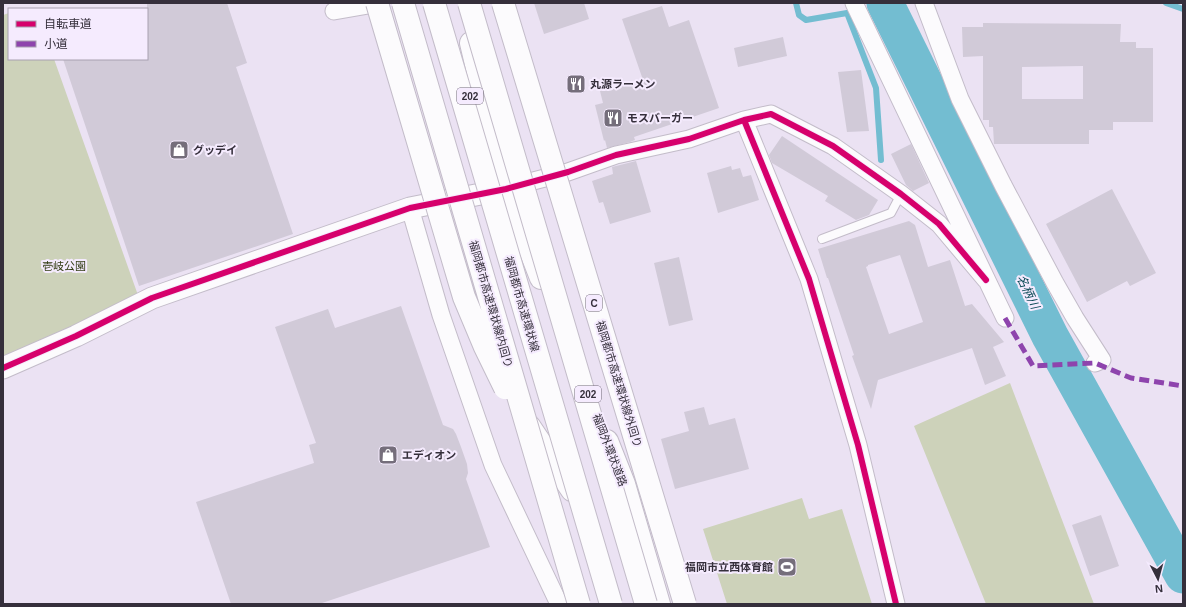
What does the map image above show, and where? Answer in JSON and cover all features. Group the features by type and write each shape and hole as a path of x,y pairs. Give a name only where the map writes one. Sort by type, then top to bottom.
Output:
{"highway":[{"name":"202","path":"379,3 464,297 485,347 509,397 572,490"},
{"name":"福岡都市高速環状線内回り","path":"402,3 580,604"},
{"name":"福岡外環状道路","path":"434,3 506,189 624,484 659,604"},
{"name":"福岡都市高速環状線","path":"434,3 611,604"},
{"name":"福岡外環状道路","path":"461,3 506,189 572,490 606,604"},
{"path":"469,3 646,604"},
{"name":"福岡都市高速環状線外回り","path":"503,3 685,604"}],"street":[{"path":"334,11 379,3"},
{"path":"854,3 1004,318"},
{"path":"924,3 960,99 1055,284 1102,360 1095,363"},
{"path":"3,368 76,336 152,298 410,208 506,189 568,172 616,156 690,139 744,120 771,114 833,146 901,194 939,224 986,280"},
{"path":"744,120 809,280 858,445 896,604"},
{"path":"410,208 441,315 493,465 559,604"}],"lane":[{"path":"822,239 891,213 901,194"}],"green space":[{"name":"壱岐公園","path":"8,13 8,60 54,60 139,298 3,360 3,15"},
{"path":"1010,383 1094,604 986,604 914,426"},
{"name":"福岡市立西体育館","path":"802,498 809,519 842,509 872,604 727,604 703,529"}],"building":[{"name":"グッデイ","path":"147,3 227,3 247,63 236,67 293,234 139,286 63,60 148,60"},
{"path":"534,3 584,3 589,19 544,34"},
{"path":"662,6 669,27 689,20 719,108 634,137 635,140 630,142 607,148 595,105 603,103 600,91 643,80 622,19"},
{"path":"983,23 1121,24 1120,42 1136,42 1136,48 1153,48 1153,122 1113,122 1113,130 1089,130 1089,144 994,144 993,127 989,127 989,120 983,120 983,56 963,57 962,27 983,27","holes":["1083,66 1083,99 1022,99 1022,67"]},
{"path":"783,37 787,56 738,67 734,48"},
{"path":"861,70 869,131 847,132 838,72"},
{"path":"782,136 878,200 869,215 856,220 825,201 828,196 772,163 769,155"},
{"path":"911,144 929,183 913,191 906,185 891,154"},
{"path":"636,161 651,212 610,224 603,202 599,203 592,181 613,174 612,167"},
{"path":"731,166 732,170 740,168 743,177 751,175 759,200 718,213 707,173"},
{"path":"1112,189 1156,273 1130,286 1127,281 1087,302 1046,224"},
{"path":"909,221 915,225 928,267 950,260 965,306 972,304 1004,342 993,347 1006,376 985,385 972,348 878,380 871,409 852,356 854,355 818,249","holes":["900,255 923,322 889,334 866,267 868,265"]},
{"path":"679,257 693,320 669,326 654,263"},
{"name":"エディオン","path":"401,306 443,425 453,429 461,447 467,464 468,473 466,479 490,547 319,604 231,604 196,502 314,463 309,445 316,443 275,327 328,309 335,328"},
{"path":"704,407 709,425 735,418 749,469 675,489 661,439 689,431 684,412"},
{"path":"1101,515 1119,566 1090,576 1072,525"}],"waterway":[{"path":"796,3 799,15 806,20 847,13 876,88 881,160"},
{"name":"名柄川","path":"885,3 1050,336 1183,575"},
{"path":"1166,3 1183,9"}],"marked path":[{"path":"1005,318 1033,366 1095,363 1131,378 1183,386"}],"cycle path":[{"path":"3,368 76,336 152,298 410,208 506,189 568,172 616,155 689,139 744,120 771,114 833,146 901,194 939,224 986,280"},
{"path":"744,120 809,279 858,445 896,604"}],"place":[{"name":"丸源ラーメン","path":"576,84"},
{"name":"モスバーガー","path":"613,118"},
{"name":"グッデイ","path":"179,150"},
{"name":"エディオン","path":"388,455"},
{"name":"福岡市立西体育館","path":"787,567"}]}
